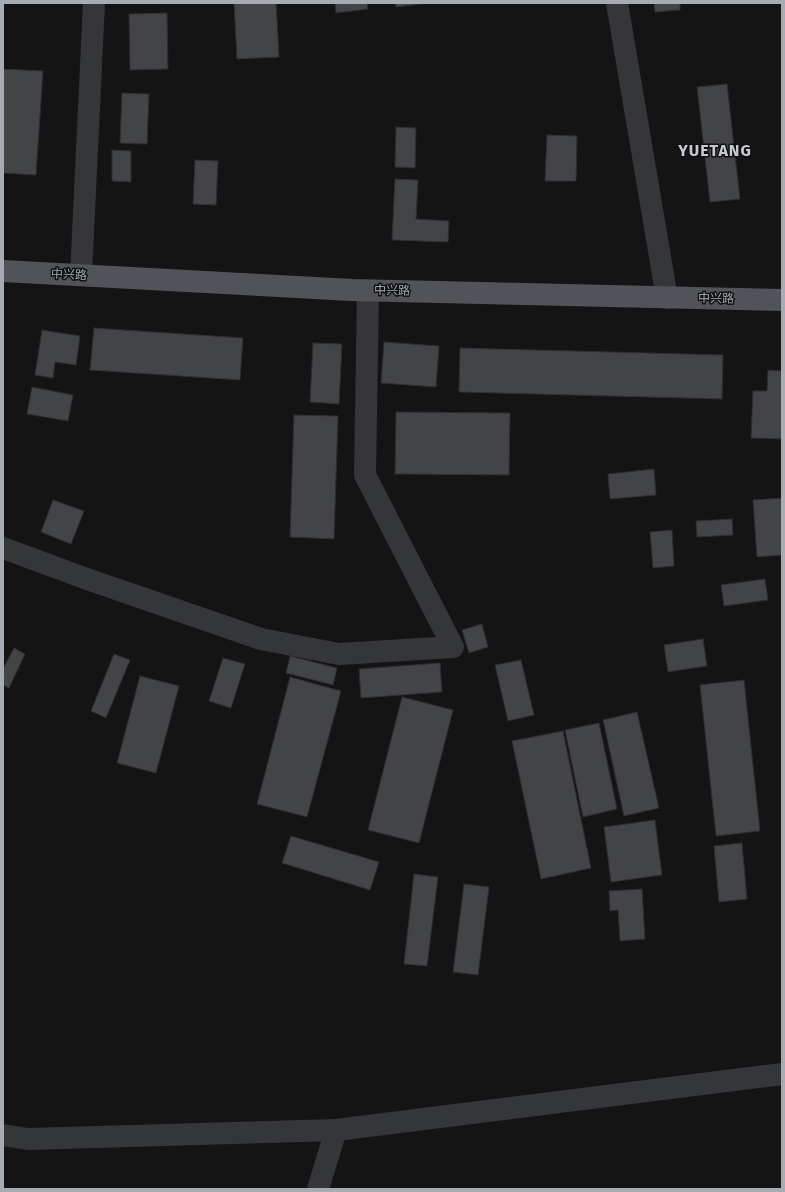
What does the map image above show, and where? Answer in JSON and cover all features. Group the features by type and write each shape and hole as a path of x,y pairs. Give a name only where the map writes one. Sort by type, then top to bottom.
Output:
{"main road":[{"name":"中兴路","path":"3,271 368,290 782,300"}],"street":[{"path":"81,276 94,3"},
{"path":"617,3 667,298"},
{"path":"3,548 86,579 261,639 340,654 453,647 365,475 368,290"},
{"path":"3,1135 28,1139 336,1130 782,1074"},
{"path":"318,1189 336,1130"}],"building":[{"path":"234,3 276,3 279,57 237,59"},
{"path":"335,3 367,3 368,9 336,13"},
{"path":"395,3 429,3 396,7"},
{"path":"654,3 680,3 680,10 655,12"},
{"path":"167,13 168,69 130,70 129,14"},
{"path":"3,69 43,71 36,175 3,173"},
{"path":"727,84 740,199 710,202 697,87"},
{"path":"122,93 149,94 147,144 120,143"},
{"path":"396,127 416,128 415,168 395,167"},
{"path":"547,135 577,136 576,181 545,181"},
{"path":"112,150 131,151 131,182 112,181"},
{"path":"195,160 218,161 216,205 193,204"},
{"path":"395,179 418,180 416,219 449,221 448,242 392,240"},
{"path":"94,328 243,338 240,380 90,370"},
{"path":"42,330 80,336 76,365 55,362 53,378 35,375"},
{"path":"384,342 439,346 436,387 381,383"},
{"path":"313,343 342,344 339,404 310,402"},
{"path":"460,348 723,355 722,399 459,392"},
{"path":"768,370 782,371 782,439 751,438 753,391 767,391"},
{"path":"32,387 73,395 68,421 27,414"},
{"path":"396,412 510,413 509,475 395,474"},
{"path":"294,415 338,416 334,539 290,537"},
{"path":"654,469 656,495 610,499 608,474"},
{"path":"782,498 782,555 757,557 753,500"},
{"path":"53,500 84,511 71,544 41,532"},
{"path":"732,519 733,535 697,537 696,521"},
{"path":"672,530 674,566 653,568 650,532"},
{"path":"765,579 768,600 724,606 721,585"},
{"path":"482,624 488,647 469,653 462,630"},
{"path":"703,639 707,666 668,672 664,645"},
{"path":"14,648 25,654 9,688 3,685 3,669"},
{"path":"114,654 130,660 106,718 91,711"},
{"path":"290,656 337,668 333,685 286,673"},
{"path":"223,658 245,664 231,708 209,701"},
{"path":"521,660 534,715 508,721 495,665"},
{"path":"440,663 442,692 361,698 359,669"},
{"path":"140,676 179,686 156,773 117,763"},
{"path":"290,677 341,691 307,817 257,804"},
{"path":"744,680 760,831 716,836 700,685"},
{"path":"402,697 453,710 419,843 368,830"},
{"path":"637,712 659,808 624,816 603,720"},
{"path":"599,723 617,809 583,817 565,730"},
{"path":"563,731 591,868 541,879 512,741"},
{"path":"655,820 662,875 611,882 604,827"},
{"path":"291,836 379,862 370,890 282,863"},
{"path":"742,843 747,899 719,902 714,846"},
{"path":"414,874 438,877 427,966 404,964"},
{"path":"464,884 489,887 478,975 453,972"},
{"path":"642,889 645,939 620,941 618,910 610,911 609,891"}],"district":[{"name":"YUETANG","path":"715,152"}]}
